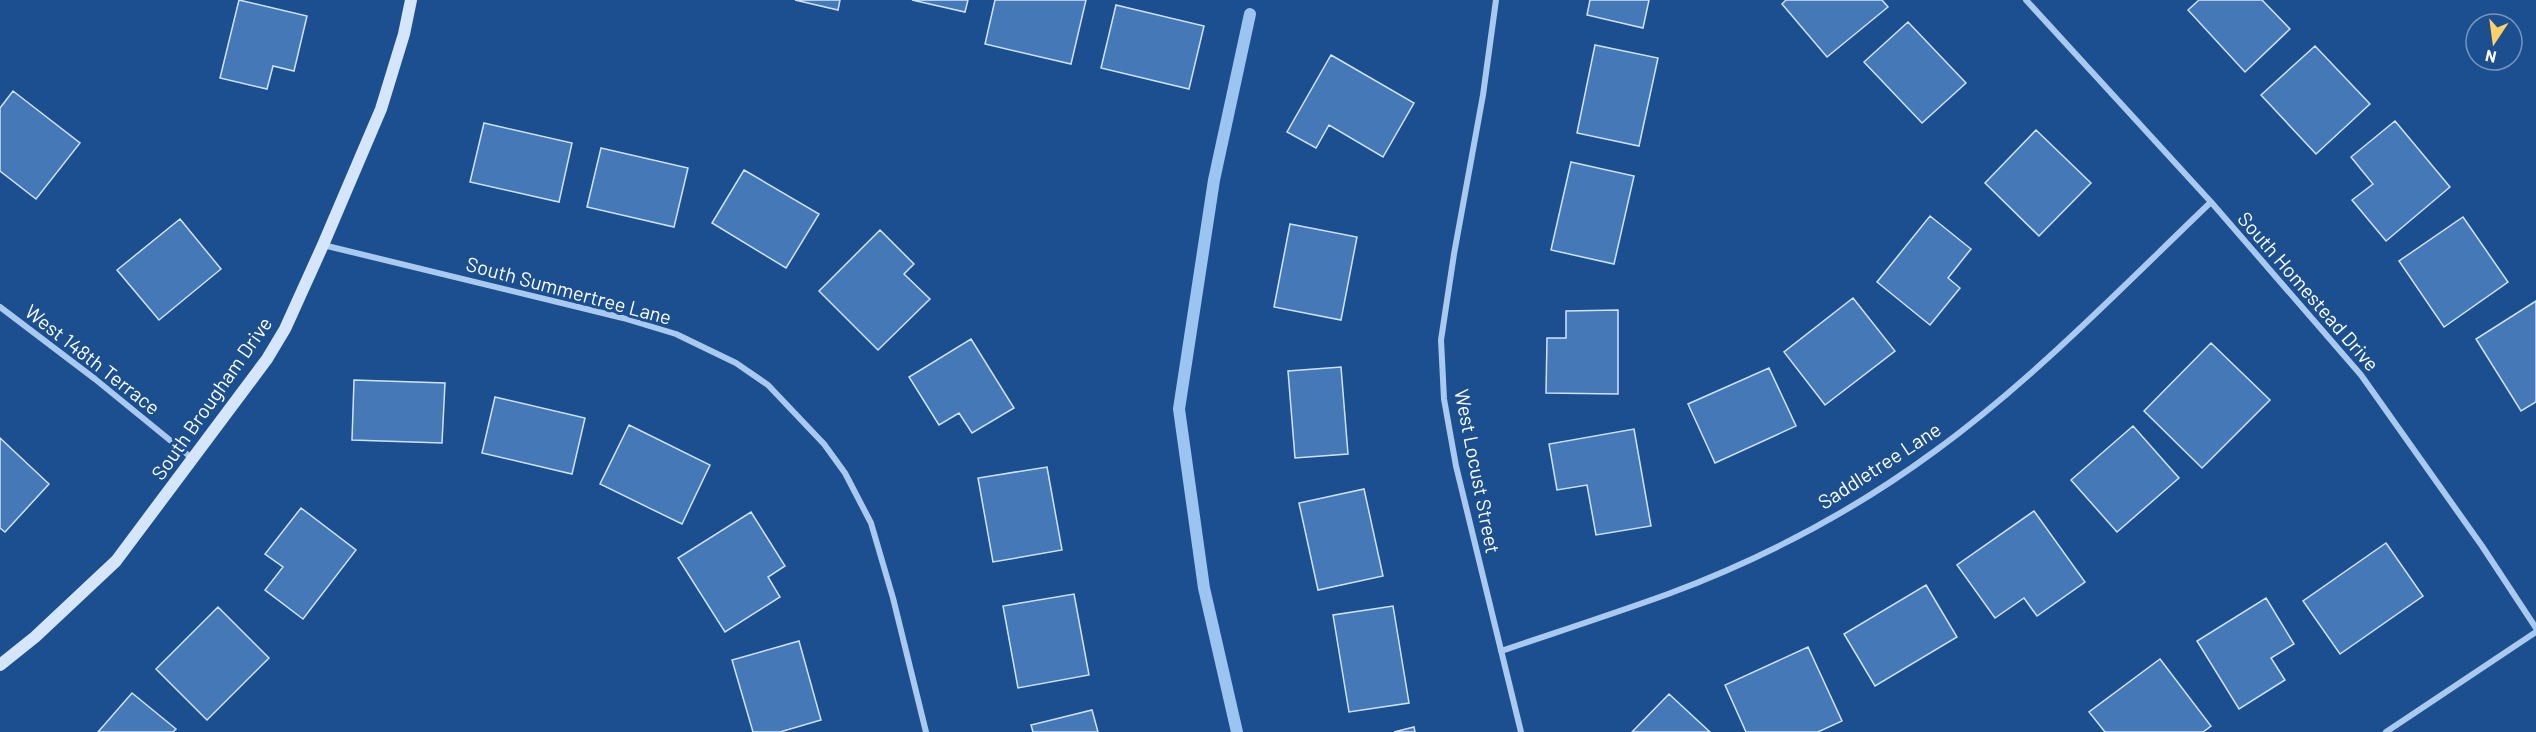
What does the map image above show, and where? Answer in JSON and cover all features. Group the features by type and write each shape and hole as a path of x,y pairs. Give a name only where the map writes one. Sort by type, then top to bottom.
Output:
{"street":[{"name":"South Brougham Drive","path":"0,665 35,637 116,561 267,359 285,328 323,245 381,109 404,34 411,0"},
{"name":"West Locust Street","path":"1496,0 1483,95 1441,340 1444,399 1456,466 1521,732"},
{"name":"South Homestead Drive","path":"2026,0 2211,202 2361,375 2482,546 2536,630"},
{"name":"Saddletree Lane","path":"1501,651 1670,594 1766,552 1851,506 1935,451 2026,378 2211,202"},
{"name":"South Summertree Lane","path":"323,245 623,318 676,334 736,363 768,385 824,444 845,473 871,523 893,598 926,732"},
{"name":"West 148th Terrace","path":"0,307 95,379 193,460"},
{"path":"2386,732 2536,630"}],"building":[{"path":"239,0 307,16 294,71 273,66 267,89 220,78"},
{"path":"795,0 840,0 838,10"},
{"path":"912,0 968,0 965,12"},
{"path":"995,0 1086,0 1071,64 985,44"},
{"path":"1590,0 1649,0 1643,28 1587,15"},
{"path":"1786,0 1882,0 1888,7 1827,57 1782,4"},
{"path":"2199,0 2262,0 2290,29 2245,72 2188,10"},
{"path":"1116,5 1204,26 1189,89 1101,68"},
{"path":"1908,22 1966,83 1922,123 1864,62"},
{"path":"1595,45 1658,58 1639,146 1577,133"},
{"path":"2315,46 2370,104 2316,154 2261,95"},
{"path":"1331,55 1414,103 1383,157 1329,125 1316,148 1287,132"},
{"path":"13,91 80,143 36,199 0,171 0,108"},
{"path":"2395,121 2450,187 2386,241 2352,200 2373,184 2351,157"},
{"path":"484,123 572,143 559,202 470,182"},
{"path":"2036,130 2091,183 2039,236 1985,183"},
{"path":"601,148 688,168 674,227 587,207"},
{"path":"1571,162 1634,176 1614,264 1551,250"},
{"path":"744,170 819,214 786,268 712,223"},
{"path":"1930,216 1971,249 1948,278 1960,288 1930,325 1877,282"},
{"path":"2463,217 2508,282 2444,327 2399,261"},
{"path":"180,219 221,269 159,320 117,270"},
{"path":"1290,224 1357,237 1341,320 1274,307"},
{"path":"880,230 914,264 904,274 930,299 878,350 819,291"},
{"path":"1853,298 1895,351 1825,405 1784,352"},
{"path":"2536,301 2536,402 2521,411 2476,339"},
{"path":"1618,310 1618,394 1546,393 1547,338 1566,338 1566,311"},
{"path":"971,339 1014,408 972,433 959,413 939,425 909,377"},
{"path":"2211,343 2270,400 2202,468 2144,411"},
{"path":"1341,367 1348,454 1295,458 1288,371"},
{"path":"1769,368 1796,426 1715,463 1688,404"},
{"path":"354,380 445,383 442,443 352,440"},
{"path":"495,397 585,418 572,474 482,453"},
{"path":"629,425 710,465 682,524 600,484"},
{"path":"2133,426 2179,478 2117,532 2071,480"},
{"path":"1634,429 1651,526 1596,535 1587,485 1557,490 1549,444"},
{"path":"0,438 49,484 5,532 0,528"},
{"path":"1047,467 1062,550 993,562 978,478"},
{"path":"1364,489 1383,576 1318,590 1299,503"},
{"path":"301,508 356,550 303,619 265,590 283,567 265,554"},
{"path":"2034,511 2085,582 2037,616 2024,598 1995,618 1957,565"},
{"path":"751,512 785,566 768,577 780,597 725,632 678,558"},
{"path":"2386,543 2423,596 2340,654 2303,601"},
{"path":"1926,585 1957,637 1875,686 1844,634"},
{"path":"1074,594 1089,675 1018,688 1003,606"},
{"path":"2266,598 2294,644 2271,658 2285,680 2239,709 2197,641"},
{"path":"1393,606 1409,703 1349,712 1333,615"},
{"path":"218,607 269,658 207,720 156,669"},
{"path":"799,641 821,720 780,732 753,732 732,660"},
{"path":"1808,647 1842,721 1818,732 1746,732 1725,685"},
{"path":"2160,659 2211,726 2203,732 2105,732 2089,712"},
{"path":"132,693 176,729 173,732 98,732"},
{"path":"1669,694 1710,732 1632,732"},
{"path":"1092,710 1098,732 1033,732 1031,725"},
{"path":"1414,727 1415,732 1394,732"}],"waterway":[{"path":"1237,732 1204,588 1179,409 1214,180 1250,14"}]}
